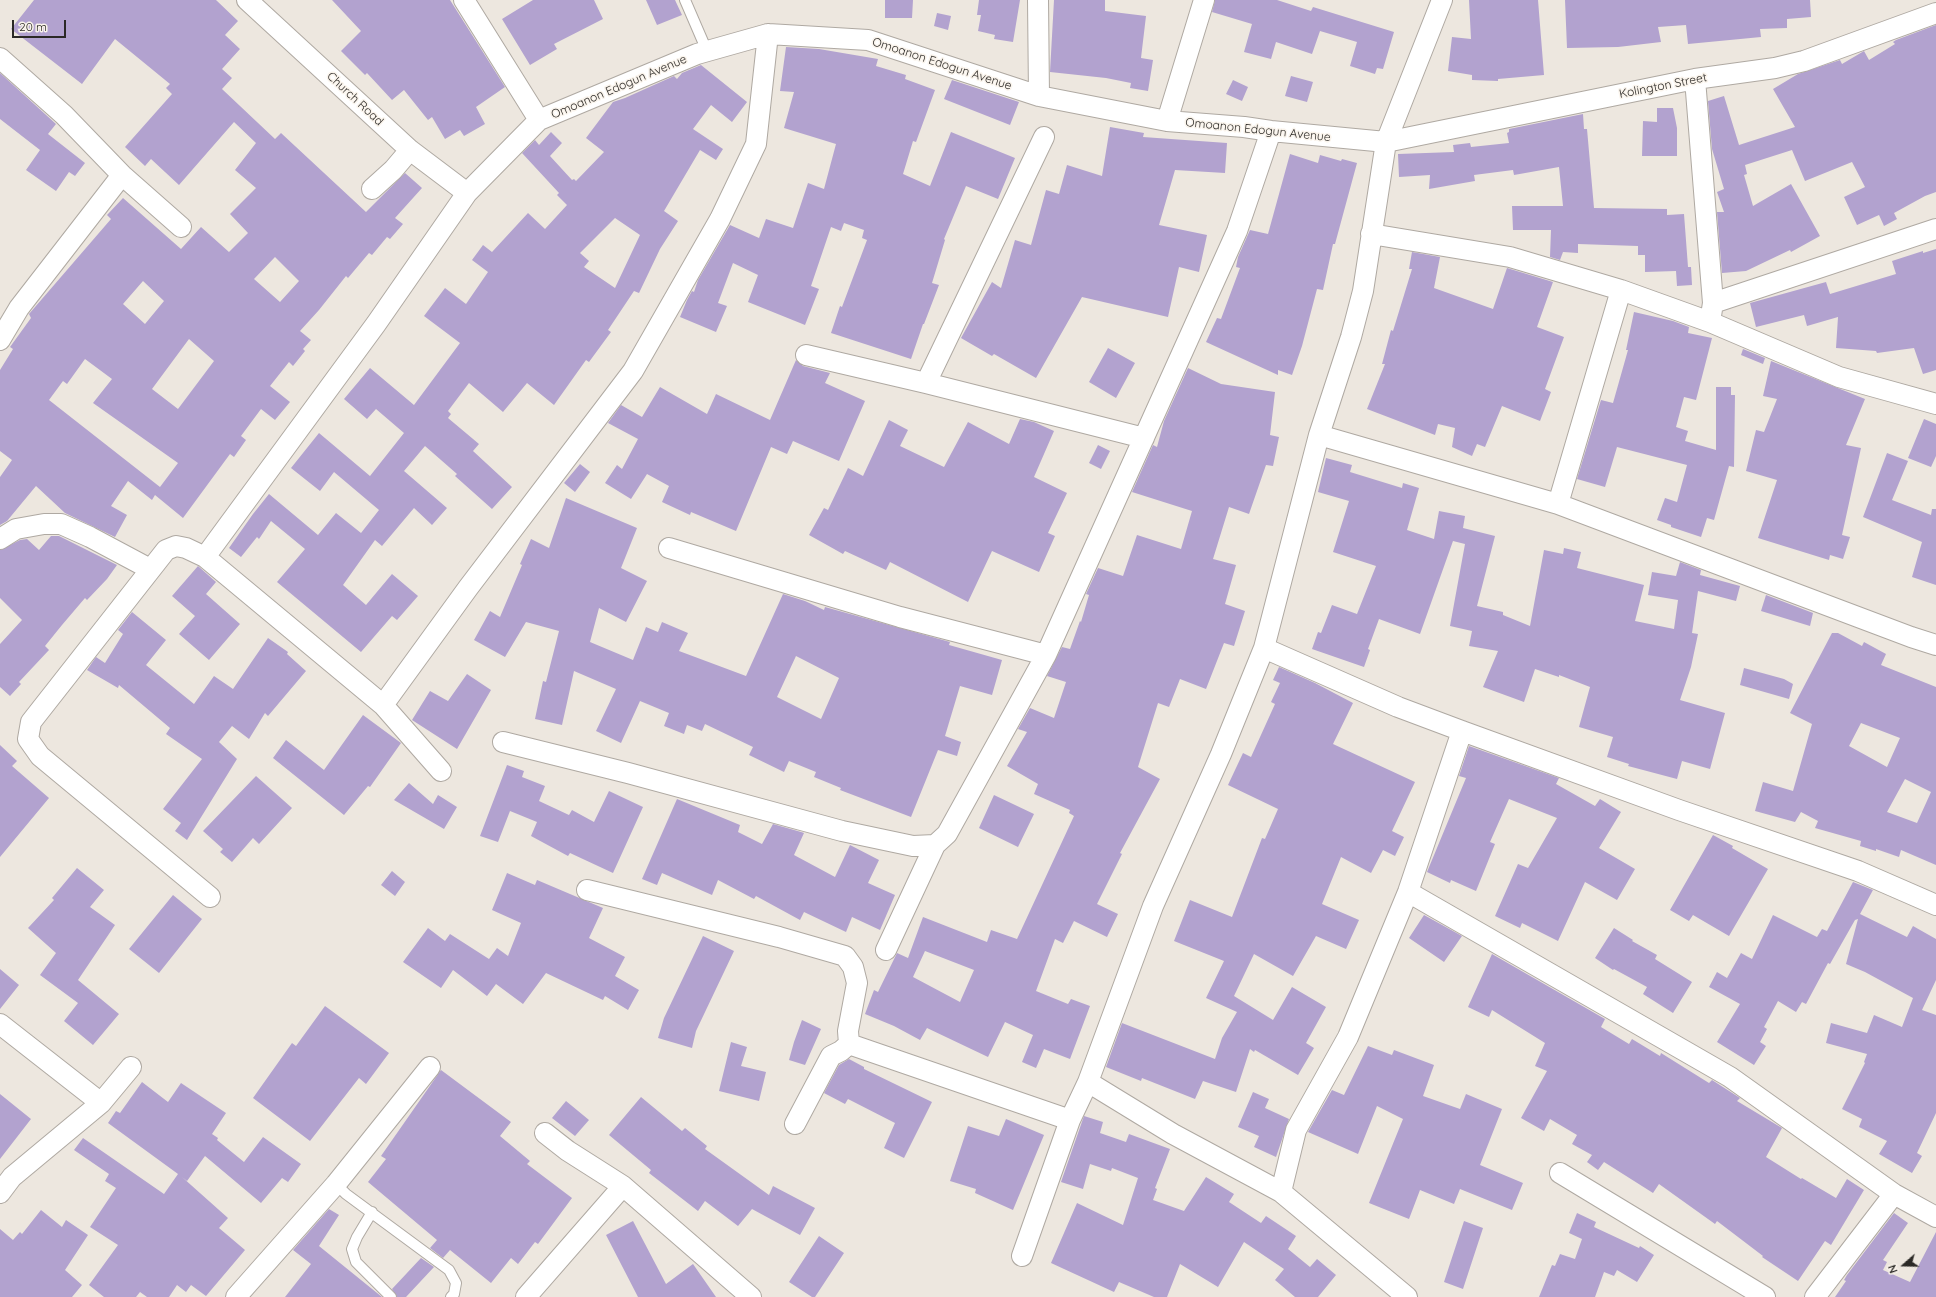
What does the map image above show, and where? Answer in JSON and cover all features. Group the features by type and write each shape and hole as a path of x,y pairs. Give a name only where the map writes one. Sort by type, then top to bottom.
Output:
{"street":[{"name":"Church Road","path":"247,0 410,150 468,193"},
{"path":"464,0 539,120"},
{"path":"1038,0 1040,96"},
{"path":"1168,121 1204,0"},
{"path":"1022,1256 1070,1120 1088,1082 1154,906 1264,648 1319,435 1351,337 1363,291 1386,142 1442,0"},
{"name":"Kolington Street","path":"1386,142 1695,79 1775,68 1804,61 1936,12"},
{"path":"383,705 468,588 633,371 720,219 756,144 768,34"},
{"name":"Omoanon Edogun Avenue","path":"205,557 376,324 468,193 539,120 707,51 768,34 868,40 1040,96 1168,121 1244,126 1271,131 1386,142"},
{"path":"0,58 64,115 122,175 181,227"},
{"path":"1695,79 1711,313"},
{"path":"886,950 935,845 947,834 1046,655 1237,231 1271,131"},
{"path":"926,383 1044,137"},
{"path":"372,189 393,170 410,150"},
{"path":"0,340 19,308 122,175"},
{"path":"1711,313 1936,229"},
{"path":"1371,234 1510,257 1621,290 1711,313 1840,377 1936,404"},
{"path":"1558,504 1621,290"},
{"path":"806,355 926,383 1144,438"},
{"path":"1319,435 1558,504 1911,637 1936,645"},
{"path":"0,539 16,528 44,524 61,524 90,537 150,569"},
{"path":"210,897 40,756 28,739 31,722 166,550 176,546 186,548 205,557 383,705 441,771"},
{"path":"669,548 900,617 1046,655"},
{"path":"1264,648 1398,707 1679,810 1858,871 1936,905"},
{"path":"1281,1192 1296,1130 1348,1037 1408,892 1462,731"},
{"path":"503,742 628,773 842,831 914,846 935,845"},
{"path":"587,890 779,937 845,956 853,967 856,983 848,1031 849,1044"},
{"path":"1408,892 1730,1077 1894,1194 1936,1217"},
{"path":"0,1024 101,1103"},
{"path":"849,1044 1070,1120"},
{"path":"795,1124 831,1056 841,1051 849,1044"},
{"path":"0,1193 12,1177 101,1103 131,1067"},
{"path":"236,1297 336,1184 430,1067"},
{"path":"1088,1082 1173,1134 1281,1192 1407,1297"},
{"path":"545,1133 568,1151 623,1186 751,1297"},
{"path":"1560,1173 1765,1297"},
{"path":"526,1297 623,1186"},
{"path":"1815,1297 1894,1194"}],"lane":[{"path":"685,0 707,51"},
{"path":"336,1184 346,1194 449,1270 456,1283 454,1294 451,1297"},
{"path":"372,1212 357,1237 352,1249 356,1262 392,1297"}],"building":[{"path":"34,0 216,0 238,21 225,35 240,49 222,69 232,78 222,89 275,139 281,133 366,212 405,173 422,188 395,218 403,224 390,239 387,237 372,255 369,253 348,278 346,276 300,331 311,340 303,349 305,351 293,366 289,362 270,386 290,402 275,420 261,409 241,436 246,440 234,457 230,454 183,518 155,495 152,500 128,481 111,506 127,515 115,537 65,513 36,486 7,521 0,525 0,477 12,460 0,451 0,370 13,349 10,347 31,318 29,314 111,219 107,215 123,198 181,249 201,227 229,252 248,233 230,214 256,188 235,170 256,143 234,122 179,185 151,159 145,166 125,147 172,94 166,88 170,84 115,39 82,84 11,29","holes":["275,257 299,281 280,302 254,279","143,281 164,301 145,324 123,304","189,339 214,361 178,409 152,389","85,359 112,379 93,403 178,463 160,487 49,400 63,381 67,384"]},
{"path":"332,0 450,0 505,87 476,107 485,124 464,136 460,130 445,139 432,117 428,120 404,90 392,100 367,73 365,75 341,51 361,31"},
{"path":"533,0 594,0 603,19 554,44 557,49 530,65 502,19"},
{"path":"646,0 675,0 682,15 657,25"},
{"path":"885,0 913,0 912,18 885,18"},
{"path":"979,0 1020,0 1013,42 994,39 995,35 978,31 981,15 977,15"},
{"path":"1054,0 1105,0 1105,11 1146,16 1141,58 1153,60 1148,91 1130,88 1131,83 1106,78 1050,72"},
{"path":"1215,0 1277,0 1311,11 1313,7 1394,32 1383,69 1377,68 1375,74 1350,66 1357,42 1320,31 1312,54 1276,42 1271,59 1244,52 1252,24 1212,12"},
{"path":"1469,0 1538,0 1544,75 1498,79 1498,81 1472,80 1472,75 1448,71 1452,37 1471,39"},
{"path":"1565,0 1810,0 1811,17 1787,19 1787,28 1760,29 1761,37 1688,44 1686,25 1658,27 1661,42 1618,47 1567,48"},
{"path":"937,13 951,16 948,30 934,26"},
{"path":"1936,25 1936,192 1925,196 1894,213 1897,219 1884,226 1879,215 1857,225 1844,197 1865,187 1852,162 1805,181 1792,150 1745,165 1747,174 1744,175 1753,206 1791,184 1820,236 1791,252 1790,250 1746,271 1722,273 1717,212 1724,212 1717,192 1724,189 1712,149 1708,101 1724,96 1739,145 1795,127 1773,89 1798,74 1840,60 1842,64 1864,51 1869,60 1895,44 1893,42 1896,40"},
{"path":"786,47 819,49 878,59 876,66 906,75 905,79 935,90 916,142 913,141 903,174 930,186 951,132 1015,158 998,199 966,186 944,239 945,240 932,283 939,285 911,359 831,333 840,306 842,307 867,240 862,238 864,230 844,223 841,231 831,227 811,286 819,289 805,325 748,302 758,275 733,263 718,303 727,306 716,332 680,317 687,300 692,291 694,292 698,280 730,225 759,238 766,219 793,228 808,183 824,189 836,144 784,128 794,92 780,91"},
{"path":"701,65 747,102 732,122 711,105 693,129 723,149 716,160 700,150 664,211 678,221 660,249 639,293 634,291 608,330 611,332 589,362 586,360 554,405 527,383 503,412 469,383 448,411 451,414 448,418 479,444 473,451 512,487 492,509 455,476 457,474 425,446 404,471 447,508 432,525 414,508 382,546 375,540 343,585 366,605 392,574 418,596 397,620 392,616 361,652 277,582 305,549 271,521 259,539 257,537 241,557 229,548 269,494 318,535 336,513 361,533 379,510 334,472 320,491 291,468 319,433 370,476 404,433 376,409 367,419 344,399 370,368 414,405 460,343 424,316 445,288 466,304 488,272 472,260 483,245 492,252 528,213 545,229 567,205 557,195 559,193 522,153 535,140 539,145 551,132 562,143 550,156 572,180 574,179 576,181 604,152 586,138 613,102 674,76 677,79 682,73","holes":["615,218 640,235 615,288 584,267 589,261 580,253"]},
{"path":"0,73 56,124 48,134 85,163 75,176 69,172 56,191 26,170 40,150 0,119"},
{"path":"1291,76 1313,82 1307,102 1285,96"},
{"path":"952,80 1019,102 1010,125 944,99"},
{"path":"1233,80 1248,87 1242,101 1226,94"},
{"path":"1657,108 1673,108 1677,128 1677,156 1642,156 1643,121 1657,122"},
{"path":"1583,114 1584,129 1587,129 1594,208 1667,209 1667,215 1684,214 1688,267 1691,267 1692,285 1677,286 1676,271 1645,272 1645,255 1638,255 1638,246 1578,244 1578,253 1563,252 1560,260 1550,257 1551,230 1513,230 1512,206 1563,206 1559,167 1514,175 1513,170 1474,175 1475,181 1429,189 1430,175 1399,177 1398,154 1454,152 1453,145 1470,143 1471,147 1509,143 1507,133 1509,132 1509,129"},
{"path":"1110,127 1144,133 1143,137 1227,143 1225,173 1175,170 1159,225 1207,235 1199,272 1179,267 1168,317 1082,297 1036,378 994,354 992,356 961,338 992,282 1001,288 1015,240 1031,245 1046,190 1059,194 1067,165 1102,176"},
{"path":"1290,154 1318,163 1320,155 1341,161 1342,159 1357,163 1335,244 1333,244 1323,290 1317,289 1302,346 1292,375 1278,370 1278,375 1206,342 1217,318 1221,319 1240,268 1236,267 1238,257 1250,230 1268,234"},
{"path":"1936,249 1936,370 1923,374 1914,348 1877,353 1876,351 1836,348 1838,317 1807,326 1804,315 1756,327 1750,303 1826,282 1830,294 1896,274 1892,261 1923,251 1923,253"},
{"path":"1412,252 1440,257 1434,288 1493,309 1507,268 1553,282 1537,327 1564,337 1545,389 1551,392 1540,421 1502,406 1485,447 1477,444 1472,456 1452,447 1455,428 1438,424 1435,435 1367,409 1385,364 1382,364 1391,330 1393,331 1412,269 1409,269"},
{"path":"1634,312 1673,321 1689,327 1688,333 1712,338 1696,400 1684,397 1676,427 1688,431 1685,441 1716,450 1716,387 1731,387 1731,395 1735,395 1734,467 1729,466 1714,520 1707,518 1701,537 1671,527 1671,525 1657,520 1665,498 1677,502 1687,465 1617,447 1605,487 1577,479 1601,400 1613,403 1628,350 1626,350"},
{"path":"1108,348 1135,363 1116,398 1089,382"},
{"path":"1743,349 1765,358 1763,364 1741,355"},
{"path":"796,360 803,366 830,373 825,383 865,401 839,461 793,441 787,454 771,447 736,531 691,512 690,515 662,502 669,486 647,474 631,499 605,483 617,465 622,469 638,439 608,423 621,405 642,417 660,387 707,414 716,394 770,420"},
{"path":"1771,361 1865,399 1846,445 1861,448 1842,535 1850,537 1843,559 1830,555 1829,560 1758,538 1777,480 1746,471 1756,430 1764,432 1777,399 1763,396"},
{"path":"1188,368 1221,384 1275,392 1270,435 1279,437 1273,466 1266,465 1249,514 1229,507 1213,559 1236,565 1225,604 1245,611 1234,646 1224,643 1206,689 1180,679 1169,707 1158,703 1138,767 1160,779 1120,853 1122,854 1097,904 1118,914 1107,937 1074,921 1063,943 1055,939 1036,991 1068,1004 1071,999 1090,1006 1070,1059 1044,1049 1036,1068 1022,1062 1033,1035 1005,1022 988,1057 927,1028 920,1040 894,1026 865,1014 874,990 878,992 897,953 908,958 923,917 987,942 991,930 1017,939 1074,816 1069,813 1070,810 1034,794 1038,784 1007,766 1027,732 1018,729 1030,708 1054,718 1066,682 1047,676 1062,647 1070,649 1080,621 1081,622 1089,595 1086,594 1098,568 1123,576 1137,535 1181,549 1192,511 1132,492 1153,445 1157,447 1164,421","holes":["925,951 974,970 960,1002 913,977"]},
{"path":"1020,419 1034,422 1054,431 1034,477 1067,493 1048,533 1055,536 1039,572 992,551 968,602 890,562 886,570 845,551 843,554 809,535 824,508 828,510 848,468 863,476 889,420 908,430 900,446 944,467 968,422 1009,444"},
{"path":"1924,419 1936,424 1936,456 1931,467 1908,458"},
{"path":"1098,445 1110,451 1101,469 1089,463"},
{"path":"1887,453 1908,461 1892,500 1931,515 1932,509 1936,509 1936,585 1912,577 1922,542 1863,517"},
{"path":"1326,458 1352,465 1350,472 1402,488 1403,483 1419,488 1407,530 1434,539 1439,511 1465,516 1463,528 1495,536 1477,606 1503,612 1503,615 1530,626 1544,550 1563,554 1564,548 1581,552 1577,568 1644,585 1635,621 1674,629 1678,600 1648,595 1652,572 1676,576 1680,562 1701,570 1700,575 1740,586 1736,601 1698,591 1692,633 1698,634 1691,667 1680,700 1725,713 1710,769 1682,761 1677,779 1628,766 1629,764 1607,757 1613,737 1579,727 1590,687 1559,675 1559,677 1535,669 1524,702 1483,687 1498,651 1469,646 1472,631 1450,626 1465,544 1453,541 1420,634 1379,619 1368,649 1370,650 1364,667 1312,649 1318,632 1321,633 1332,605 1357,614 1376,566 1333,552 1349,501 1318,492"},
{"path":"580,464 590,472 575,492 564,483"},
{"path":"566,498 637,528 621,568 647,581 626,622 599,608 590,642 633,660 646,627 658,632 662,622 688,633 679,651 746,676 783,594 805,601 824,610 825,607 950,642 949,645 1002,660 992,695 960,686 945,736 961,742 957,756 938,750 911,817 840,790 841,788 814,777 816,772 789,761 784,772 749,755 753,747 705,724 702,731 687,725 684,734 664,726 669,713 640,701 621,743 596,731 616,689 574,671 562,725 535,719 543,681 546,682 559,631 526,622 505,657 474,640 490,611 500,617 522,565 520,564 531,539 549,548","holes":["796,656 839,678 821,719 777,697"]},
{"path":"51,536 59,536 117,565 107,579 87,600 85,598 62,625 45,646 49,650 19,682 21,684 10,696 0,687 0,644 22,620 0,598 0,550 20,540 27,539 39,550"},
{"path":"198,566 216,582 206,594 240,624 209,660 179,634 195,616 172,596"},
{"path":"1766,595 1813,613 1810,626 1761,611"},
{"path":"132,612 166,640 146,665 194,704 214,676 233,689 268,638 288,652 287,654 306,671 268,716 265,713 249,739 232,726 219,742 237,759 187,840 175,831 181,823 163,809 202,759 166,734 170,728 119,685 118,688 87,670 96,657 105,663 123,634 118,630"},
{"path":"1832,633 1838,633 1862,646 1864,642 1886,654 1881,665 1936,687 1936,865 1901,850 1899,857 1876,849 1876,851 1860,846 1861,841 1815,828 1818,821 1801,812 1795,822 1755,811 1763,782 1793,791 1812,724 1790,713","holes":["1861,723 1900,738 1887,767 1849,746","1905,779 1931,792 1917,823 1887,812"]},
{"path":"1279,667 1315,683 1353,703 1333,744 1415,782 1392,831 1404,837 1395,856 1383,850 1371,873 1341,857 1322,904 1359,920 1346,949 1316,936 1293,976 1254,954 1234,996 1273,1020 1292,987 1326,1007 1306,1043 1314,1048 1298,1075 1255,1050 1254,1052 1250,1049 1236,1092 1203,1081 1195,1099 1142,1078 1141,1081 1106,1067 1122,1023 1215,1059 1222,1038 1237,1012 1206,998 1224,961 1174,941 1190,900 1232,917 1262,838 1265,839 1278,809 1228,785 1243,753 1251,757 1275,704 1271,702 1280,683 1273,680"},
{"path":"1744,668 1784,679 1793,684 1789,699 1740,685"},
{"path":"467,674 491,690 457,749 412,720 430,691 448,701"},
{"path":"363,715 401,743 370,787 368,786 344,815 273,758 286,740 324,770"},
{"path":"0,745 17,761 12,766 49,798 0,857"},
{"path":"1469,746 1559,778 1556,784 1595,806 1600,799 1621,812 1599,848 1635,869 1617,900 1585,882 1558,941 1522,923 1520,928 1495,916 1518,864 1528,868 1557,818 1509,799 1490,842 1495,844 1476,891 1451,880 1450,883 1427,872 1466,778 1459,776"},
{"path":"507,765 524,771 522,777 545,786 539,801 569,815 572,810 594,822 609,791 643,807 613,873 570,853 568,856 531,836 537,822 510,811 498,842 480,836"},
{"path":"256,776 292,808 259,844 253,838 232,862 220,852 223,849 203,831"},
{"path":"409,783 433,804 438,795 457,807 444,829 394,800"},
{"path":"994,795 1034,814 1018,847 979,828"},
{"path":"677,799 740,825 738,832 762,844 773,824 804,833 794,855 835,877 850,845 879,860 868,883 895,895 880,930 852,917 846,932 804,912 800,920 756,896 754,899 718,880 712,895 662,873 657,885 642,879"},
{"path":"1713,835 1768,869 1729,936 1693,915 1689,921 1670,910"},
{"path":"77,868 104,890 90,907 115,925 78,980 119,1014 93,1045 64,1021 78,1003 40,975 56,953 28,928 54,900 52,898"},
{"path":"392,871 405,882 395,896 381,885"},
{"path":"507,873 535,885 537,880 603,908 589,938 625,957 615,976 639,990 628,1010 605,996 603,1000 546,973 523,1004 496,984 487,996 453,970 441,988 403,962 428,928 445,941 450,934 489,959 497,948 508,956 521,923 492,910"},
{"path":"1853,882 1873,890 1860,914 1907,937 1913,926 1936,939 1936,980 1922,1010 1936,1015 1936,1113 1917,1153 1922,1156 1912,1173 1879,1154 1887,1141 1859,1127 1862,1119 1842,1109 1865,1063 1867,1054 1826,1043 1831,1023 1867,1033 1874,1015 1902,1027 1913,998 1865,972 1846,964 1858,919 1855,920 1830,964 1828,963 1806,1004 1802,1002 1796,1012 1778,1001 1764,1027 1767,1029 1760,1042 1766,1046 1754,1065 1717,1042 1740,1004 1709,987 1717,972 1727,978 1741,953 1752,959 1773,915 1817,937 1822,929 1827,931"},
{"path":"173,895 202,919 159,973 129,949"},
{"path":"1424,915 1462,936 1444,962 1409,938"},
{"path":"1614,928 1633,940 1632,941 1657,955 1655,959 1692,982 1673,1013 1643,994 1647,987 1614,969 1613,970 1595,958"},
{"path":"703,936 734,951 696,1031 692,1048 658,1038 664,1018"},
{"path":"1492,954 1605,1019 1601,1027 1629,1044 1632,1039 1660,1056 1661,1053 1709,1083 1712,1080 1740,1098 1737,1101 1782,1128 1766,1157 1801,1179 1802,1178 1836,1198 1847,1179 1864,1190 1831,1245 1825,1241 1798,1281 1762,1257 1763,1256 1717,1221 1715,1224 1659,1184 1653,1193 1604,1162 1598,1170 1587,1162 1592,1155 1572,1144 1577,1135 1550,1119 1544,1131 1521,1118 1547,1071 1535,1066 1545,1043 1492,1010 1489,1017 1468,1007"},
{"path":"0,969 19,985 0,1009"},
{"path":"325,1006 389,1053 366,1084 359,1078 310,1141 253,1098 292,1043 296,1046"},
{"path":"802,1020 821,1029 805,1065 789,1060"},
{"path":"731,1042 747,1047 741,1066 766,1072 759,1101 719,1091"},
{"path":"1368,1046 1392,1055 1394,1050 1434,1065 1423,1096 1460,1109 1466,1094 1502,1109 1480,1165 1523,1183 1512,1210 1460,1189 1454,1204 1420,1190 1409,1219 1369,1203 1403,1119 1377,1106 1358,1154 1308,1132 1332,1090 1344,1095"},
{"path":"849,1059 864,1067 864,1069 932,1102 904,1158 884,1148 895,1123 848,1099 845,1104 824,1093 839,1065"},
{"path":"441,1070 511,1122 500,1136 530,1161 527,1164 572,1198 538,1244 535,1242 518,1264 511,1258 491,1283 450,1250 443,1258 430,1248 437,1240 368,1182 386,1159 381,1156"},
{"path":"142,1082 168,1102 181,1083 226,1113 212,1134 218,1138 217,1140 244,1162 263,1137 301,1164 288,1182 282,1178 261,1203 205,1156 187,1181 182,1177 228,1218 219,1228 245,1250 206,1296 191,1285 186,1292 177,1285 169,1297 147,1297 140,1292 136,1297 104,1297 89,1285 118,1245 90,1227 116,1188 105,1181 109,1174 74,1150 83,1138 164,1194 178,1174 108,1123 116,1111 120,1113"},
{"path":"1253,1092 1269,1099 1265,1108 1289,1119 1276,1157 1254,1147 1259,1136 1238,1127"},
{"path":"0,1094 31,1119 0,1159"},
{"path":"641,1097 682,1131 685,1128 707,1146 705,1149 769,1195 773,1186 815,1208 800,1235 752,1209 738,1226 705,1201 698,1211 649,1173 651,1170 609,1135"},
{"path":"566,1101 589,1120 575,1136 552,1118"},
{"path":"1084,1116 1103,1122 1100,1133 1126,1142 1129,1134 1170,1149 1155,1188 1157,1189 1153,1200 1184,1211 1206,1177 1234,1194 1229,1202 1261,1223 1266,1216 1296,1236 1288,1249 1310,1267 1317,1259 1336,1275 1318,1297 1295,1297 1275,1280 1284,1269 1244,1242 1218,1287 1180,1264 1167,1297 1154,1297 1119,1282 1114,1292 1051,1263 1077,1203 1123,1225 1138,1178 1112,1168 1111,1171 1090,1164 1083,1189 1061,1182"},
{"path":"1006,1119 1044,1135 1013,1210 975,1193 976,1189 950,1181 968,1126 999,1136"},
{"path":"329,1209 339,1215 319,1246 382,1297 285,1297 311,1264 293,1250"},
{"path":"41,1210 62,1227 66,1220 88,1235 65,1270 82,1285 72,1297 0,1297 0,1229 13,1240 20,1232 22,1234"},
{"path":"1577,1213 1596,1222 1594,1227 1639,1248 1640,1246 1654,1255 1637,1282 1617,1270 1614,1276 1604,1272 1595,1297 1539,1297 1552,1265 1555,1266 1560,1254 1575,1259 1582,1239 1569,1233"},
{"path":"1894,1213 1908,1223 1883,1260 1887,1262 1883,1270 1910,1282 1936,1232 1936,1297 1835,1297 1846,1281 1844,1280 1847,1275"},
{"path":"633,1221 666,1284 693,1264 716,1297 638,1297 606,1235"},
{"path":"1464,1221 1483,1228 1463,1289 1444,1282"},
{"path":"819,1236 844,1253 815,1297 812,1297 789,1282"},
{"path":"421,1258 434,1267 406,1297 397,1297 392,1289"}]}
